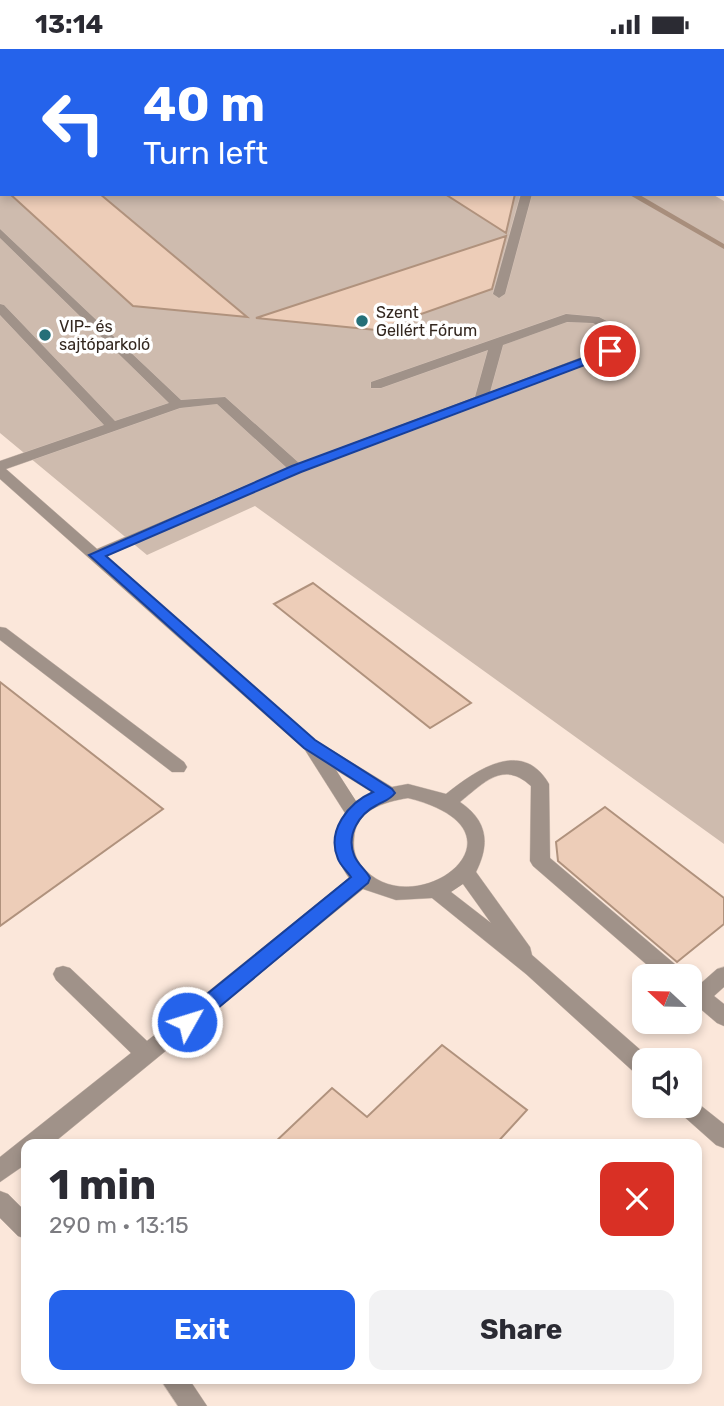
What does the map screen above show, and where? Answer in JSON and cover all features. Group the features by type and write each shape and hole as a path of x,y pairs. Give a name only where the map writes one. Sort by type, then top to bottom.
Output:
{"street":[{"path":"499,294 526,196"},
{"path":"0,232 178,404"},
{"path":"0,308 113,426"},
{"path":"96,555 297,469 610,351 621,342 620,333 609,323 587,317 566,318 376,385"},
{"path":"481,400 497,342"},
{"path":"0,466 178,404 220,400 297,469"},
{"path":"0,471 309,744 387,793"},
{"path":"0,632 178,767"},
{"path":"309,744 354,812"},
{"path":"449,801 492,770 511,767 523,770 540,784 540,861 661,964"},
{"path":"408,791 430,793 449,801 467,815 477,834 477,854 466,873 453,884 436,891 410,894 384,890 362,878 345,857 343,833 354,812 369,801 387,793 408,791"},
{"path":"466,873 533,968"},
{"path":"41,1139 362,878"},
{"path":"436,891 533,968 632,1056"},
{"path":"63,974 147,1055"},
{"path":"702,988 724,975"},
{"path":"702,998 724,1017"},
{"path":"702,1118 724,1138"},
{"path":"0,1171 21,1154"},
{"path":"0,1202 21,1224"},
{"path":"177,1384 194,1406"}],"shaded area":[{"path":"0,196 715,196 724,201 724,844 255,506 147,555 0,433"}],"building":[{"path":"12,196 102,196 247,317 133,306"},
{"path":"448,196 515,196 506,233"},
{"path":"506,236 492,289 376,330 256,318"},
{"path":"313,583 471,703 430,728 274,604"},
{"path":"0,682 163,809 0,926"},
{"path":"605,807 724,898 724,924 677,962 558,861 556,842"},
{"path":"442,1045 527,1110 500,1139 278,1139 332,1088 367,1117"}],"waterway":[{"path":"635,196 724,247"}],"place":[{"name":"Szent Gellért Fórum","path":"362,321"},
{"name":"VIP- és sajtóparkoló","path":"45,335"}],"route":[{"path":"187,1022 362,878 345,857 343,833 354,812 387,793 309,744 96,555 297,469 610,351"}]}
